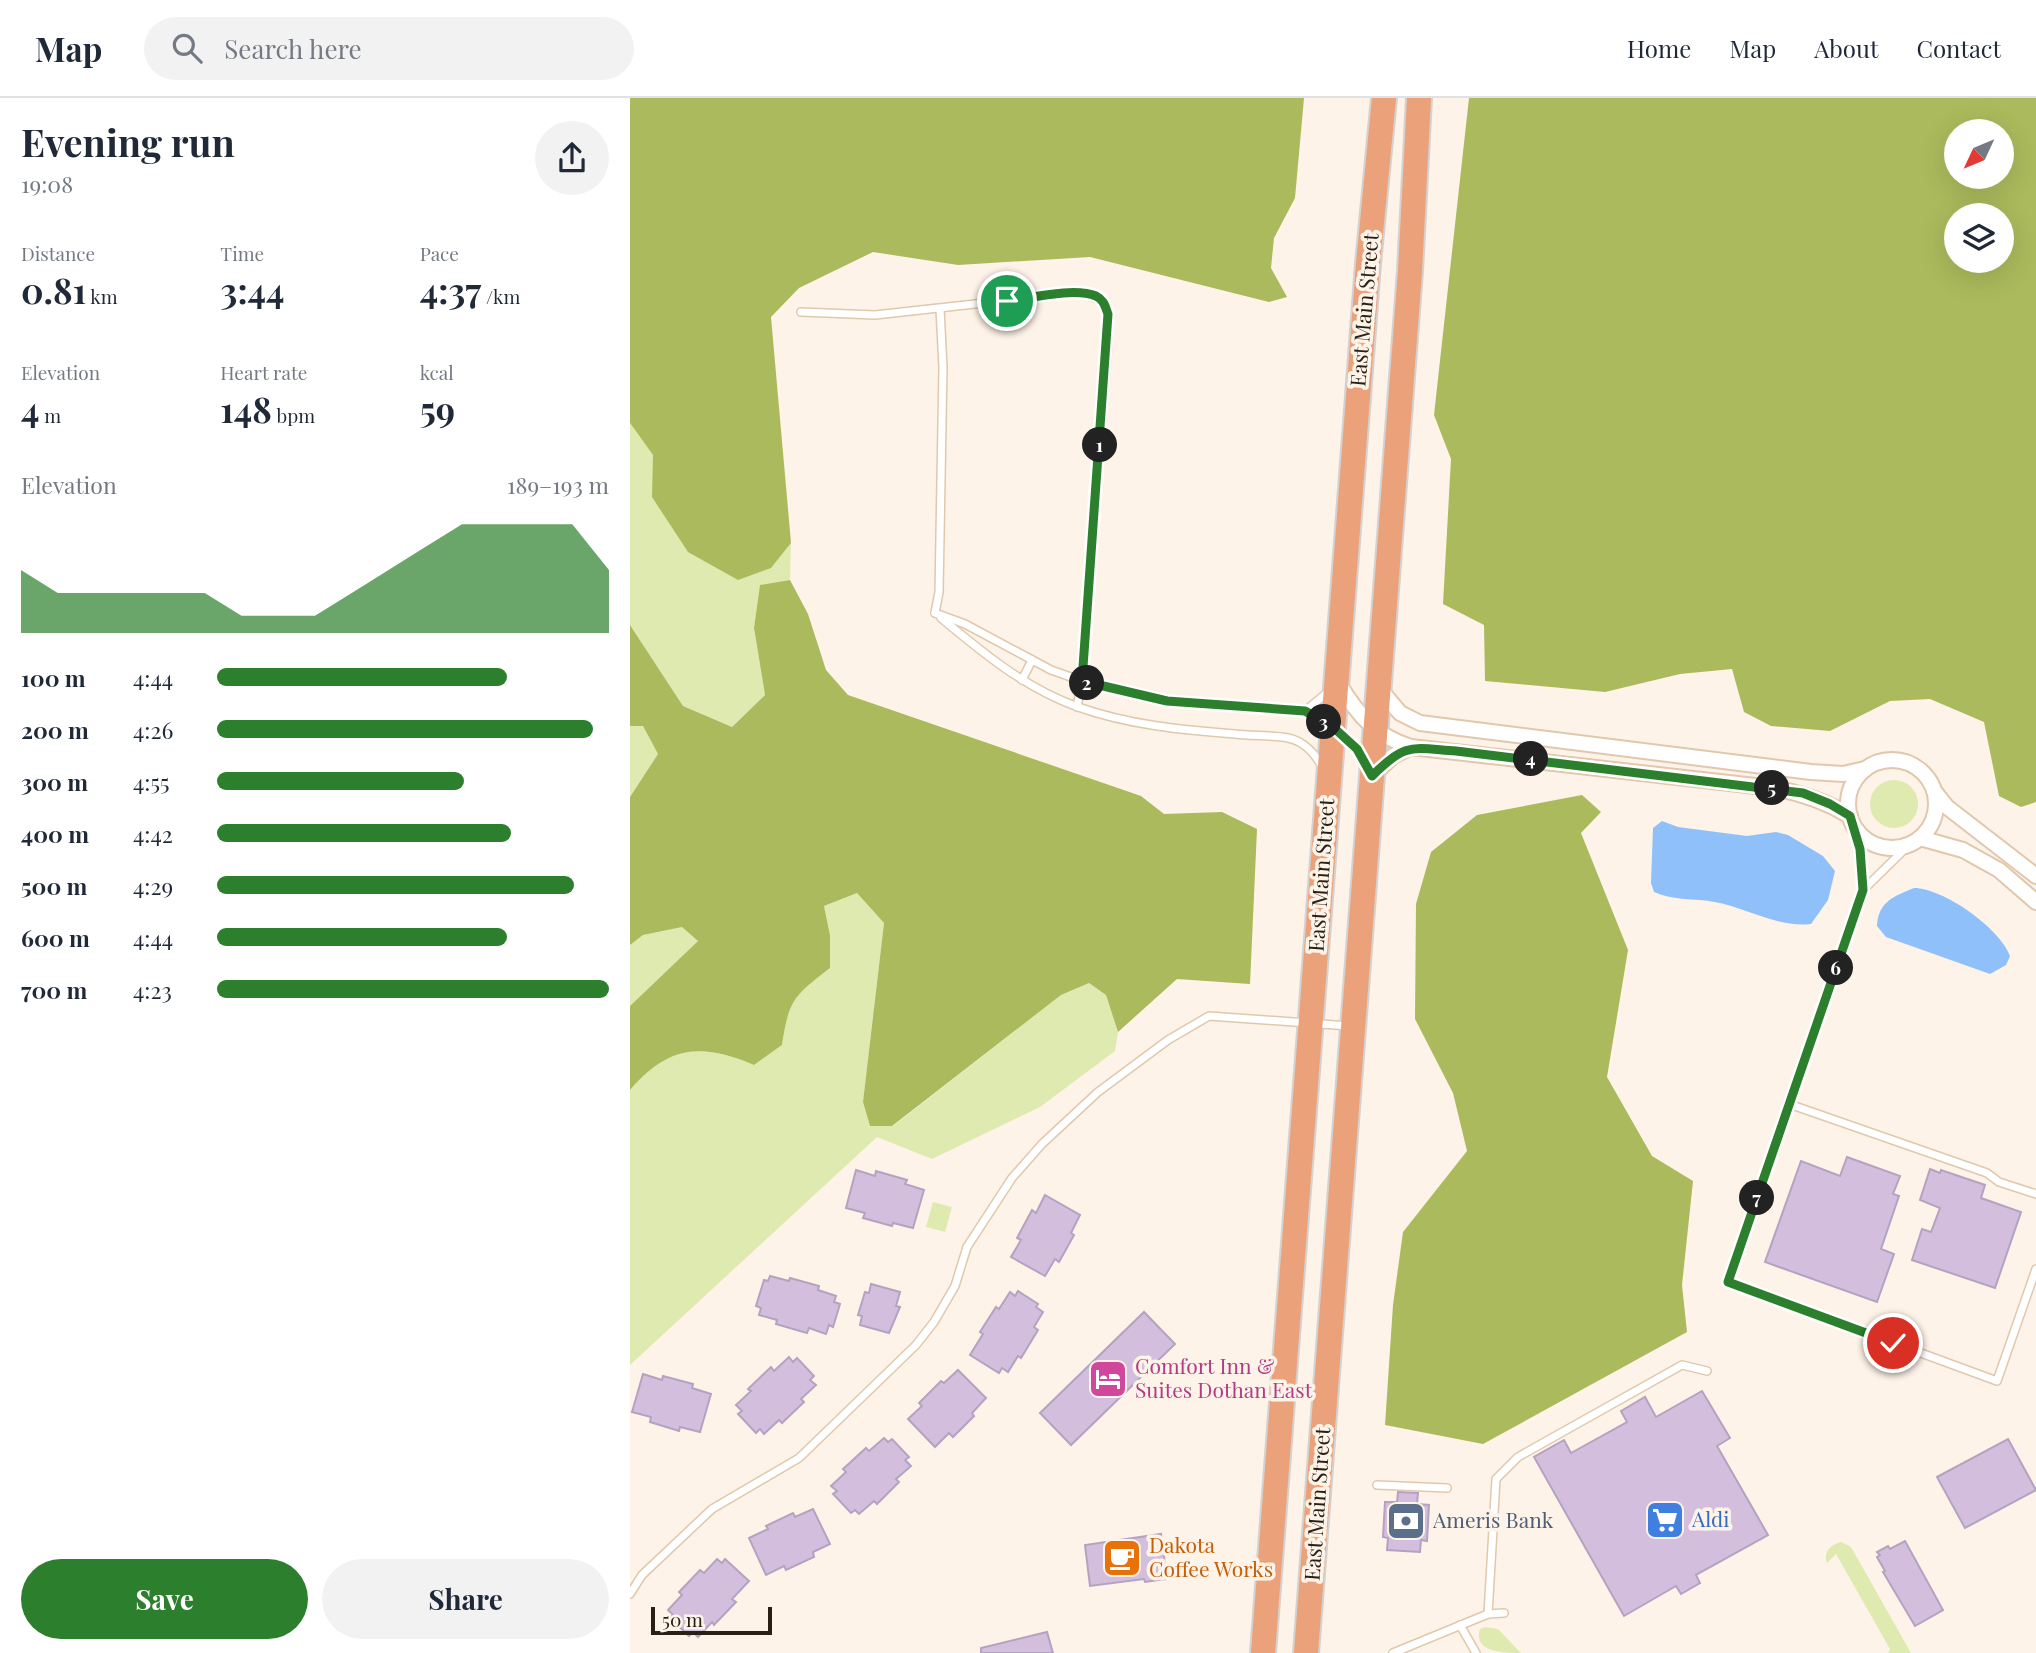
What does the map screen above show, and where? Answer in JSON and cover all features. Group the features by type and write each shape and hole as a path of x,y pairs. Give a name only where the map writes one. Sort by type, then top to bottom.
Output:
{"highway":[{"name":"East Main Street","path":"1264,1653 1328,779 1368,264 1384,98"},
{"name":"East Main Street","path":"1306,1653 1410,271 1419,98"}],"street":[{"path":"1336,680 1362,719 1375,731 1411,747 1630,770 1803,793 1830,804 1852,821 1861,835 1879,846 1890,848 1915,841 1927,831 1936,812 1934,791"},
{"path":"1379,686 1400,713 1420,723 1811,772 1843,774 1884,761 1905,762 1923,773 1947,807 2036,876"},
{"path":"1372,776 1393,755 1411,747"},
{"path":"1852,821 1849,795 1858,776 1865,769"},
{"path":"1915,841 1963,850 1999,870 2036,902"}],"lane":[{"path":"801,312 856,316 1074,293 1095,296 1104,302 1108,314 1108,344 1082,681 1077,706"},
{"path":"935,613 939,592 943,367 940,309"},
{"path":"935,613 965,624 1032,660 1082,681 1167,701 1305,711 1333,727 1357,749 1372,776"},
{"path":"935,613 993,661 1022,680 1077,706 1118,719 1168,729 1290,738 1308,748 1318,758 1328,779"},
{"path":"1022,680 1032,660"},
{"path":"1305,711 1328,694 1336,680"},
{"path":"1630,770 1632,751"},
{"path":"1852,821 1860,849 1863,890 1728,1282 1997,1381 2036,1269"},
{"path":"1863,890 1915,841"},
{"path":"630,1594 642,1575 712,1509 799,1458 916,1345 934,1322 955,1286 967,1247 1012,1178 1042,1144 1098,1092 1168,1041 1209,1016 1353,1026"},
{"path":"1789,1104 1987,1173 1998,1182 2036,1194"},
{"path":"1488,1614 1496,1479 1518,1457 1682,1365 1707,1371"},
{"path":"1377,1485 1447,1488"},
{"path":"1393,1653 1488,1614 1504,1613"},
{"path":"1460,1625 1476,1653"}],"green space":[{"path":"630,98 1304,98 1295,198 1274,238 1271,268 1287,297 1269,302 1090,257 958,265 873,252 799,288 771,317 791,543 771,568 738,580 688,552 652,497 653,455 630,423"},
{"path":"1469,98 2036,98 2036,802 2021,807 1999,796 1984,722 1930,699 1890,701 1830,731 1771,726 1744,712 1732,669 1680,674 1605,692 1485,681 1484,625 1443,604 1451,459 1434,415"},
{"path":"630,423 653,455 653,497 771,568 791,543 790,580 760,586 754,629 765,695 732,727 683,706 630,625"},
{"path":"790,580 808,614 826,670 848,695 1141,796 1164,814 1222,812 1257,829 1250,984 1177,979 1118,1032 1106,995 1089,983 1061,995 892,1126 870,1126 863,1102 884,923 857,893 824,906 830,935 830,968 808,985 795,1000 787,1017 782,1045 754,1065 718,1053 687,1052 658,1064 630,1090 630,1006 698,941 682,927 643,935 630,945 630,797 658,754 643,726 630,726 630,625 683,706 732,727 765,695 754,628 760,585"},
{"path":"630,726 643,726 658,754 630,797"},
{"path":"1894,780 1911,787 1918,804 1911,821 1894,828 1877,821 1870,804 1877,787"},
{"path":"1582,795 1601,812 1581,833 1628,950 1607,1077 1652,1156 1693,1181 1682,1285 1687,1332 1483,1444 1385,1425 1393,1305 1403,1232 1467,1151 1453,1093 1415,1019 1416,904 1431,852 1477,815"},
{"path":"857,893 884,923 863,1102 870,1126 893,1126 1061,995 1089,983 1106,995 1118,1032 1115,1051 1040,1107 932,1159 877,1137 630,1365 630,1090 658,1064 687,1052 718,1053 754,1065 782,1045 787,1017 795,1000 808,985 830,968 830,935 824,906"},
{"path":"682,927 698,941 630,1006 630,945 643,935"},
{"path":"933,1202 952,1207 945,1232 926,1227"},
{"path":"1841,1542 1851,1547 1911,1653 1888,1653 1890,1649 1836,1554 1827,1563 1826,1555 1829,1549"},
{"path":"1480,1629 1498,1629 1521,1653 1499,1652 1486,1647 1479,1637"}],"water":[{"path":"1662,821 1678,827 1747,836 1776,832 1788,835 1823,856 1835,871 1828,900 1811,924 1799,924 1775,920 1715,902 1676,898 1654,892 1651,883 1653,828"},
{"path":"1914,888 1940,895 1983,922 2004,945 2010,956 2006,965 1990,974 1886,937 1877,926 1880,911 1888,901"}],"building":[{"path":"1847,1157 1900,1176 1893,1194 1899,1196 1881,1249 1894,1254 1877,1302 1765,1262 1801,1161 1840,1176"},
{"path":"1930,1169 1940,1173 1941,1170 1985,1185 1981,1198 2021,1212 1995,1288 1912,1260 1922,1229 1931,1232 1940,1208 1920,1200"},
{"path":"856,1170 875,1176 876,1171 907,1180 905,1184 924,1190 913,1228 893,1223 892,1226 863,1218 865,1213 846,1208"},
{"path":"1045,1195 1080,1215 1071,1233 1074,1235 1059,1262 1055,1259 1045,1276 1011,1257 1021,1240 1017,1238 1032,1210 1036,1213"},
{"path":"770,1276 819,1286 818,1290 836,1296 834,1302 840,1304 833,1327 829,1325 826,1334 809,1328 807,1333 776,1324 777,1320 759,1315 761,1308 756,1306 764,1280 768,1281"},
{"path":"871,1284 900,1292 896,1306 900,1307 889,1333 860,1325 862,1316 858,1315 865,1292 869,1293"},
{"path":"1018,1291 1038,1304 1036,1307 1043,1312 1034,1327 1038,1330 1021,1358 1018,1356 1008,1372 1002,1368 999,1373 970,1355 983,1334 980,1332 996,1307 999,1309 1010,1292 1015,1296"},
{"name":"Comfort Inn & Suites Dothan East","path":"1144,1312 1175,1344 1071,1445 1040,1413"},
{"path":"789,1357 793,1362 797,1358 814,1376 810,1380 816,1385 801,1399 804,1402 782,1423 779,1420 764,1434 760,1429 756,1433 738,1414 742,1411 736,1405 771,1367 774,1371"},
{"path":"958,1370 986,1398 972,1413 974,1416 953,1437 949,1433 935,1447 908,1419 922,1406 919,1403 941,1381 944,1383"},
{"path":"643,1374 662,1380 663,1376 693,1384 692,1388 711,1394 700,1432 680,1427 679,1431 650,1422 651,1417 632,1412"},
{"path":"1702,1391 1730,1438 1717,1446 1768,1535 1696,1575 1700,1583 1681,1594 1676,1586 1624,1616 1534,1457 1564,1440 1571,1453 1627,1422 1621,1411 1645,1397 1656,1417"},
{"path":"884,1438 888,1442 892,1439 909,1457 905,1460 911,1466 896,1479 899,1482 877,1504 874,1501 859,1514 855,1510 851,1513 833,1494 837,1491 831,1486 846,1472 843,1469 866,1448 869,1451"},
{"path":"2008,1439 2036,1490 1965,1528 1937,1477"},
{"name":"Ameris Bank","path":"1398,1492 1418,1493 1417,1504 1429,1505 1427,1541 1421,1540 1420,1552 1387,1550 1388,1538 1383,1537 1385,1502 1397,1502"},
{"path":"813,1509 830,1544 813,1552 814,1557 786,1570 784,1566 766,1575 749,1538 793,1513 795,1517"},
{"path":"1161,1534 1167,1579 1090,1586 1085,1545"},
{"path":"1905,1541 1943,1610 1915,1626 1877,1557 1880,1555 1877,1552"},
{"path":"717,1559 722,1563 725,1559 749,1581 732,1599 736,1602 714,1625 712,1622 698,1637 693,1632 689,1636 670,1618 673,1615 668,1610 682,1595 679,1592 700,1570 704,1573"},
{"path":"1047,1632 1053,1653 981,1653 981,1648"}],"place":[{"name":"Comfort Inn & Suites Dothan East","path":"1108,1379"},
{"name":"Aldi","path":"1665,1520"},
{"name":"Ameris Bank","path":"1406,1521"},
{"name":"Dakota Coffee Works","path":"1122,1558"}],"route":[{"path":"1007,301 1074,293 1095,296 1104,302 1108,314 1108,344 1082,681 1167,701 1305,711 1333,727 1357,749 1372,776 1393,755 1411,747 1773,788 1803,793 1850,816 1860,849 1863,890 1728,1282 1893,1343"}]}
